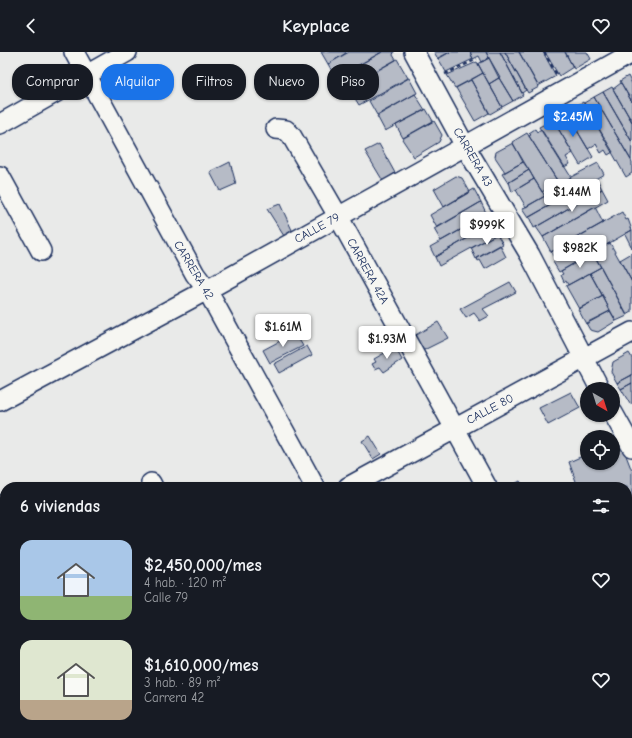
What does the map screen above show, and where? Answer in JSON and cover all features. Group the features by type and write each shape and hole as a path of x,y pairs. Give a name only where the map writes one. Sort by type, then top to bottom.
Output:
{"street":[{"name":"CARRERA 42","path":"74,52 81,64"},
{"path":"93,71 127,52"},
{"name":"CARRERA 43","path":"414,52 465,146 530,255 596,382"},
{"name":"CALLE 79","path":"0,401 207,290 632,53"},
{"name":"CARRERA 42","path":"93,85 195,274 207,290 312,482"},
{"path":"0,124 42,100"},
{"name":"CARRERA 42A","path":"276,129 286,130 291,135 338,216 455,428 463,447 484,482"},
{"path":"0,176 41,251"},
{"name":"CALLE 80","path":"357,482 632,332"},
{"path":"618,422 632,447"}],"path":[{"path":"544,52 564,90"},
{"path":"430,82 477,59"}],"building":[{"path":"321,52 346,52 346,53 328,64"},
{"path":"349,52 382,52 361,64 328,64"},
{"path":"382,52 394,52 393,55 396,60 379,70 379,64 360,64"},
{"path":"434,52 450,52 438,59"},
{"path":"450,52 470,52 473,59 446,72 438,58"},
{"path":"470,52 486,52 489,58 482,62 479,56 473,59"},
{"path":"486,52 500,52 523,95 513,101"},
{"path":"500,52 505,52 526,90 522,93"},
{"path":"505,52 519,52 539,87 528,93"},
{"path":"519,52 543,52 556,76 538,86"},
{"path":"545,52 565,52 573,67 559,76"},
{"path":"565,52 587,52 591,59 574,69"},
{"path":"489,58 500,77 489,84 478,64"},
{"path":"397,59 408,78 379,94 379,69"},
{"path":"477,62 483,73 455,88 447,75"},
{"path":"483,73 502,107 490,114 471,80"},
{"path":"628,76 632,84 632,102 620,81"},
{"path":"409,78 417,93 377,115 369,101 379,100 379,95"},
{"path":"499,78 513,101 502,107 489,84"},
{"path":"471,80 489,113 475,121 456,88"},
{"path":"621,83 632,102 632,122 613,89"},
{"path":"612,87 632,122 632,142 603,92"},
{"path":"603,92 632,142 631,160 594,97"},
{"path":"415,94 425,110 385,131 377,116"},
{"path":"594,97 632,162 632,173 626,177 584,103"},
{"path":"356,100 368,100 359,105"},
{"path":"583,102 613,152 608,155 605,150 601,153 596,144 588,149 566,112"},
{"path":"426,109 433,121 403,138 396,125"},
{"path":"566,112 593,157 580,165 553,120"},
{"path":"553,120 573,153 566,157 570,164 564,167 539,127"},
{"path":"434,121 442,135 439,142 414,157 402,139"},
{"path":"535,129 537,132 541,129 571,177 560,185 529,136 531,135 529,133"},
{"path":"527,133 558,182 542,192 512,142"},
{"path":"513,143 523,162 505,172 495,157 496,152"},
{"path":"379,144 395,173 383,181 365,151"},
{"path":"230,162 236,184 220,191 210,172"},
{"path":"523,162 529,170 508,183 502,174"},
{"path":"598,163 604,174 528,218 522,209 545,196 544,195 571,177"},
{"path":"529,170 534,179 512,192 509,182"},
{"path":"456,176 462,178 470,192 444,207 434,189"},
{"path":"534,179 545,196 526,207 516,190"},
{"path":"597,179 602,189 534,228 529,217"},
{"path":"474,189 481,202 437,228 430,215"},
{"path":"602,189 608,200 543,237 536,227"},
{"path":"481,202 487,215 441,241 434,229"},
{"path":"280,204 292,230 284,236 267,209"},
{"path":"595,207 603,223 551,252 543,237"},
{"path":"622,212 626,220 628,219 632,230 559,272 553,262 555,260 551,252"},
{"path":"487,215 492,224 435,257 430,247"},
{"path":"492,224 497,234 439,266 435,257"},
{"path":"632,230 632,248 625,234"},
{"path":"497,234 503,244 476,259 471,248"},
{"path":"610,243 632,282 632,312 627,315 593,253"},
{"path":"500,245 506,257 485,269 480,260 478,261 477,258"},
{"path":"593,253 601,267 568,285 566,281 564,282 561,271"},
{"path":"632,253 632,282 620,260"},
{"path":"601,267 627,316 616,321 590,273"},
{"path":"590,273 603,296 579,309 566,286"},
{"path":"510,282 516,292 483,309 489,316 480,321 474,313 466,318 460,309"},
{"path":"603,296 610,311 586,324 578,309"},
{"path":"610,311 616,321 598,332 590,330 586,323"},
{"path":"438,322 448,338 420,352 412,337"},
{"path":"295,333 303,346 270,363 263,350"},
{"path":"307,346 312,355 279,373 274,364"},
{"path":"395,347 402,360 384,372 380,367 375,369 372,364 376,362 374,359"},
{"path":"629,353 632,358 632,375 616,382 611,372 613,362"},
{"path":"632,375 632,383 621,389 619,382"},
{"path":"632,383 632,403 630,404 621,389"},
{"path":"571,392 580,408 548,425 539,408"},
{"path":"370,436 381,454 373,459 362,441"},
{"path":"620,440 632,471 632,482 576,482 569,462 580,457 580,470 620,470"}]}
